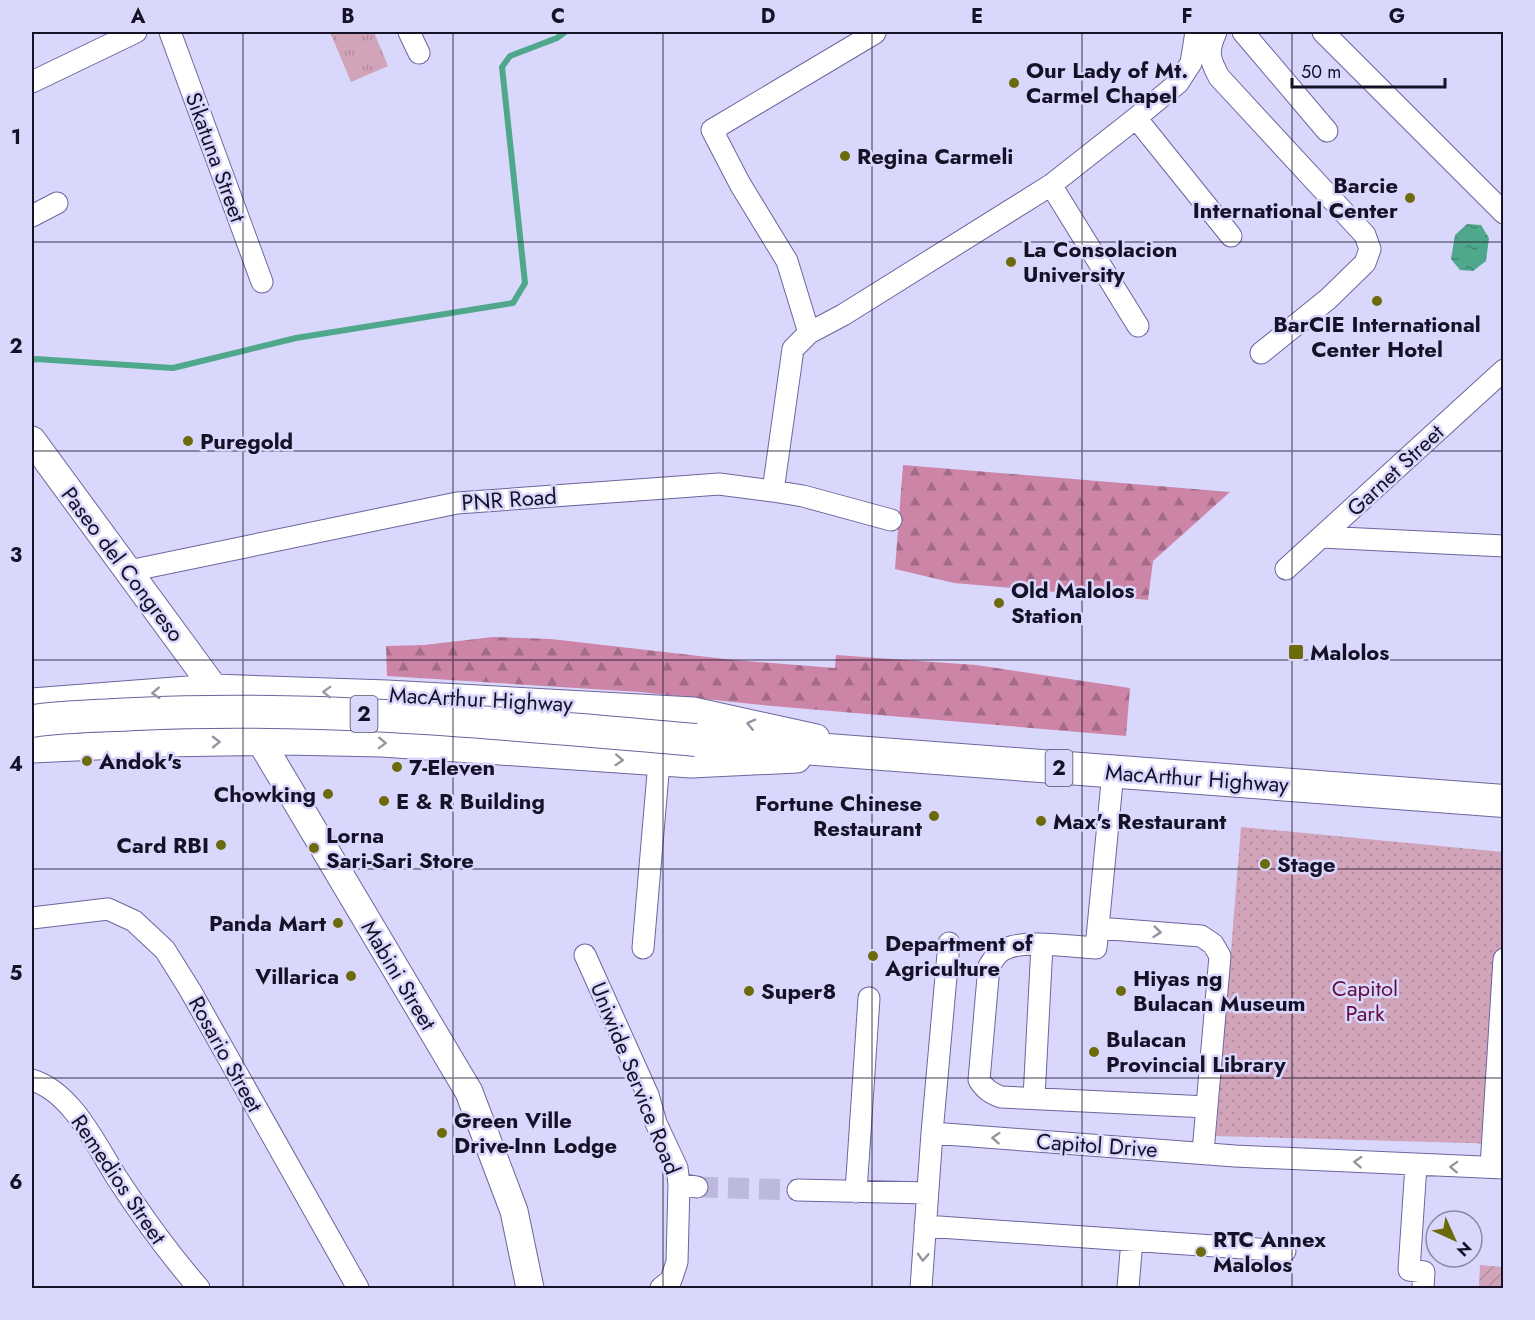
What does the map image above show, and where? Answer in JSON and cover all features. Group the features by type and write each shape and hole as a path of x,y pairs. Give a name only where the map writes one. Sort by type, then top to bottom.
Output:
{"highway":[{"name":"MacArthur Highway","path":"32,721 189,712 321,711 599,730 696,740 1503,801"}],"main road":[{"name":"Paseo del Congreso","path":"32,440 214,688"},
{"name":"MacArthur Highway","path":"32,702 59,698 214,688 387,694 693,711 891,754"},
{"name":"Mabini Street","path":"214,688 261,742 469,1092 514,1211 530,1288"},
{"name":"MacArthur Highway","path":"32,749 161,743 382,743 578,766 659,762 691,764 891,754"}],"street":[{"path":"32,82 136,32"},
{"name":"Sikatuna Street","path":"170,32 262,282"},
{"path":"409,32 419,53"},
{"path":"773,491 793,349 809,333 843,315 1051,185 1178,83 1191,63 1196,32"},
{"path":"1216,32 1211,43 1209,59 1219,77 1365,235 1370,249 1365,263 1328,299 1261,352"},
{"path":"1243,32 1327,131"},
{"path":"1323,32 1503,213"},
{"path":"809,333 788,261 740,184 712,130 875,33"},
{"path":"1136,118 1231,236"},
{"path":"1051,185 1138,326"},
{"path":"32,216 57,203"},
{"name":"Garnet Street","path":"1286,569 1503,370"},
{"name":"PNR Road","path":"129,571 457,502 719,484 802,496 891,520"},
{"path":"1321,537 1501,543"},
{"path":"643,948 659,762"},
{"path":"1113,772 1096,948 1017,945 1004,949 996,955 989,966 979,1080 993,1094 1001,1096 1207,1107"},
{"name":"Rosario Street","path":"32,918 108,909 134,921 165,950 190,990 358,1288"},
{"path":"1098,928 1201,936 1213,944 1220,956 1203,1152"},
{"path":"921,1288 949,944"},
{"path":"1034,1098 1042,945"},
{"name":"Uniwide Service Road","path":"585,955 648,1095 656,1123 688,1186 677,1262 668,1286"},
{"path":"1497,1168 1503,959"},
{"path":"856,1192 868,998"},
{"name":"Remedios Street","path":"32,1080 60,1097 78,1117 151,1227 199,1288"},
{"name":"Capitol Drive","path":"932,1133 1203,1152 1497,1168"},
{"path":"1416,1165 1408,1270 1424,1272 1423,1288"},
{"path":"798,1190 927,1193"},
{"path":"925,1227 1285,1251"},
{"path":"1128,1288 1132,1240"}],"green space":[{"path":"330,32 374,32 388,66 351,82"},
{"path":"903,465 1230,492 1153,561 1148,600 954,583 895,569"},
{"path":"493,637 551,639 734,660 835,668 836,655 976,665 1130,688 1126,736 772,706 640,692 387,676 386,646 424,645"},
{"name":"Capitol Park","path":"1241,827 1503,852 1503,1144 1216,1136"},
{"path":"1484,1265 1503,1267 1503,1288 1479,1288 1480,1269 1484,1269"}],"water":[{"path":"1467,224 1481,225 1489,238 1486,261 1473,271 1460,270 1451,259 1455,235"}],"waterway":[{"path":"32,360 173,368 296,338 513,303 525,283 502,67 510,56 557,38 565,32"}],"tunnel":[{"path":"697,1187 798,1190"}],"place":[{"name":"Our Lady of Mt. Carmel Chapel","path":"1014,83"},
{"name":"Regina Carmeli","path":"845,156"},
{"name":"Barcie International Center","path":"1410,198"},
{"name":"La Consolacion University","path":"1011,262"},
{"name":"BarCIE International Center Hotel","path":"1377,301"},
{"name":"Puregold","path":"188,441"},
{"name":"Old Malolos Station","path":"999,603"},
{"name":"Malolos","path":"1296,652"},
{"name":"Andok's","path":"87,761"},
{"name":"7-Eleven","path":"397,767"},
{"name":"Chowking","path":"328,794"},
{"name":"E & R Building","path":"384,801"},
{"name":"Fortune Chinese Restaurant","path":"934,816"},
{"name":"Max's Restaurant","path":"1041,821"},
{"name":"Card RBI","path":"221,845"},
{"name":"Lorna Sari-Sari Store","path":"314,848"},
{"name":"Stage","path":"1265,864"},
{"name":"Panda Mart","path":"338,923"},
{"name":"Department of Agriculture","path":"873,956"},
{"name":"Villarica","path":"351,976"},
{"name":"Super8","path":"749,991"},
{"name":"Hiyas ng Bulacan Museum","path":"1121,991"},
{"name":"Bulacan Provincial Library","path":"1094,1052"},
{"name":"Green Ville Drive-Inn Lodge","path":"442,1133"},
{"name":"RTC Annex Malolos","path":"1201,1252"}]}
